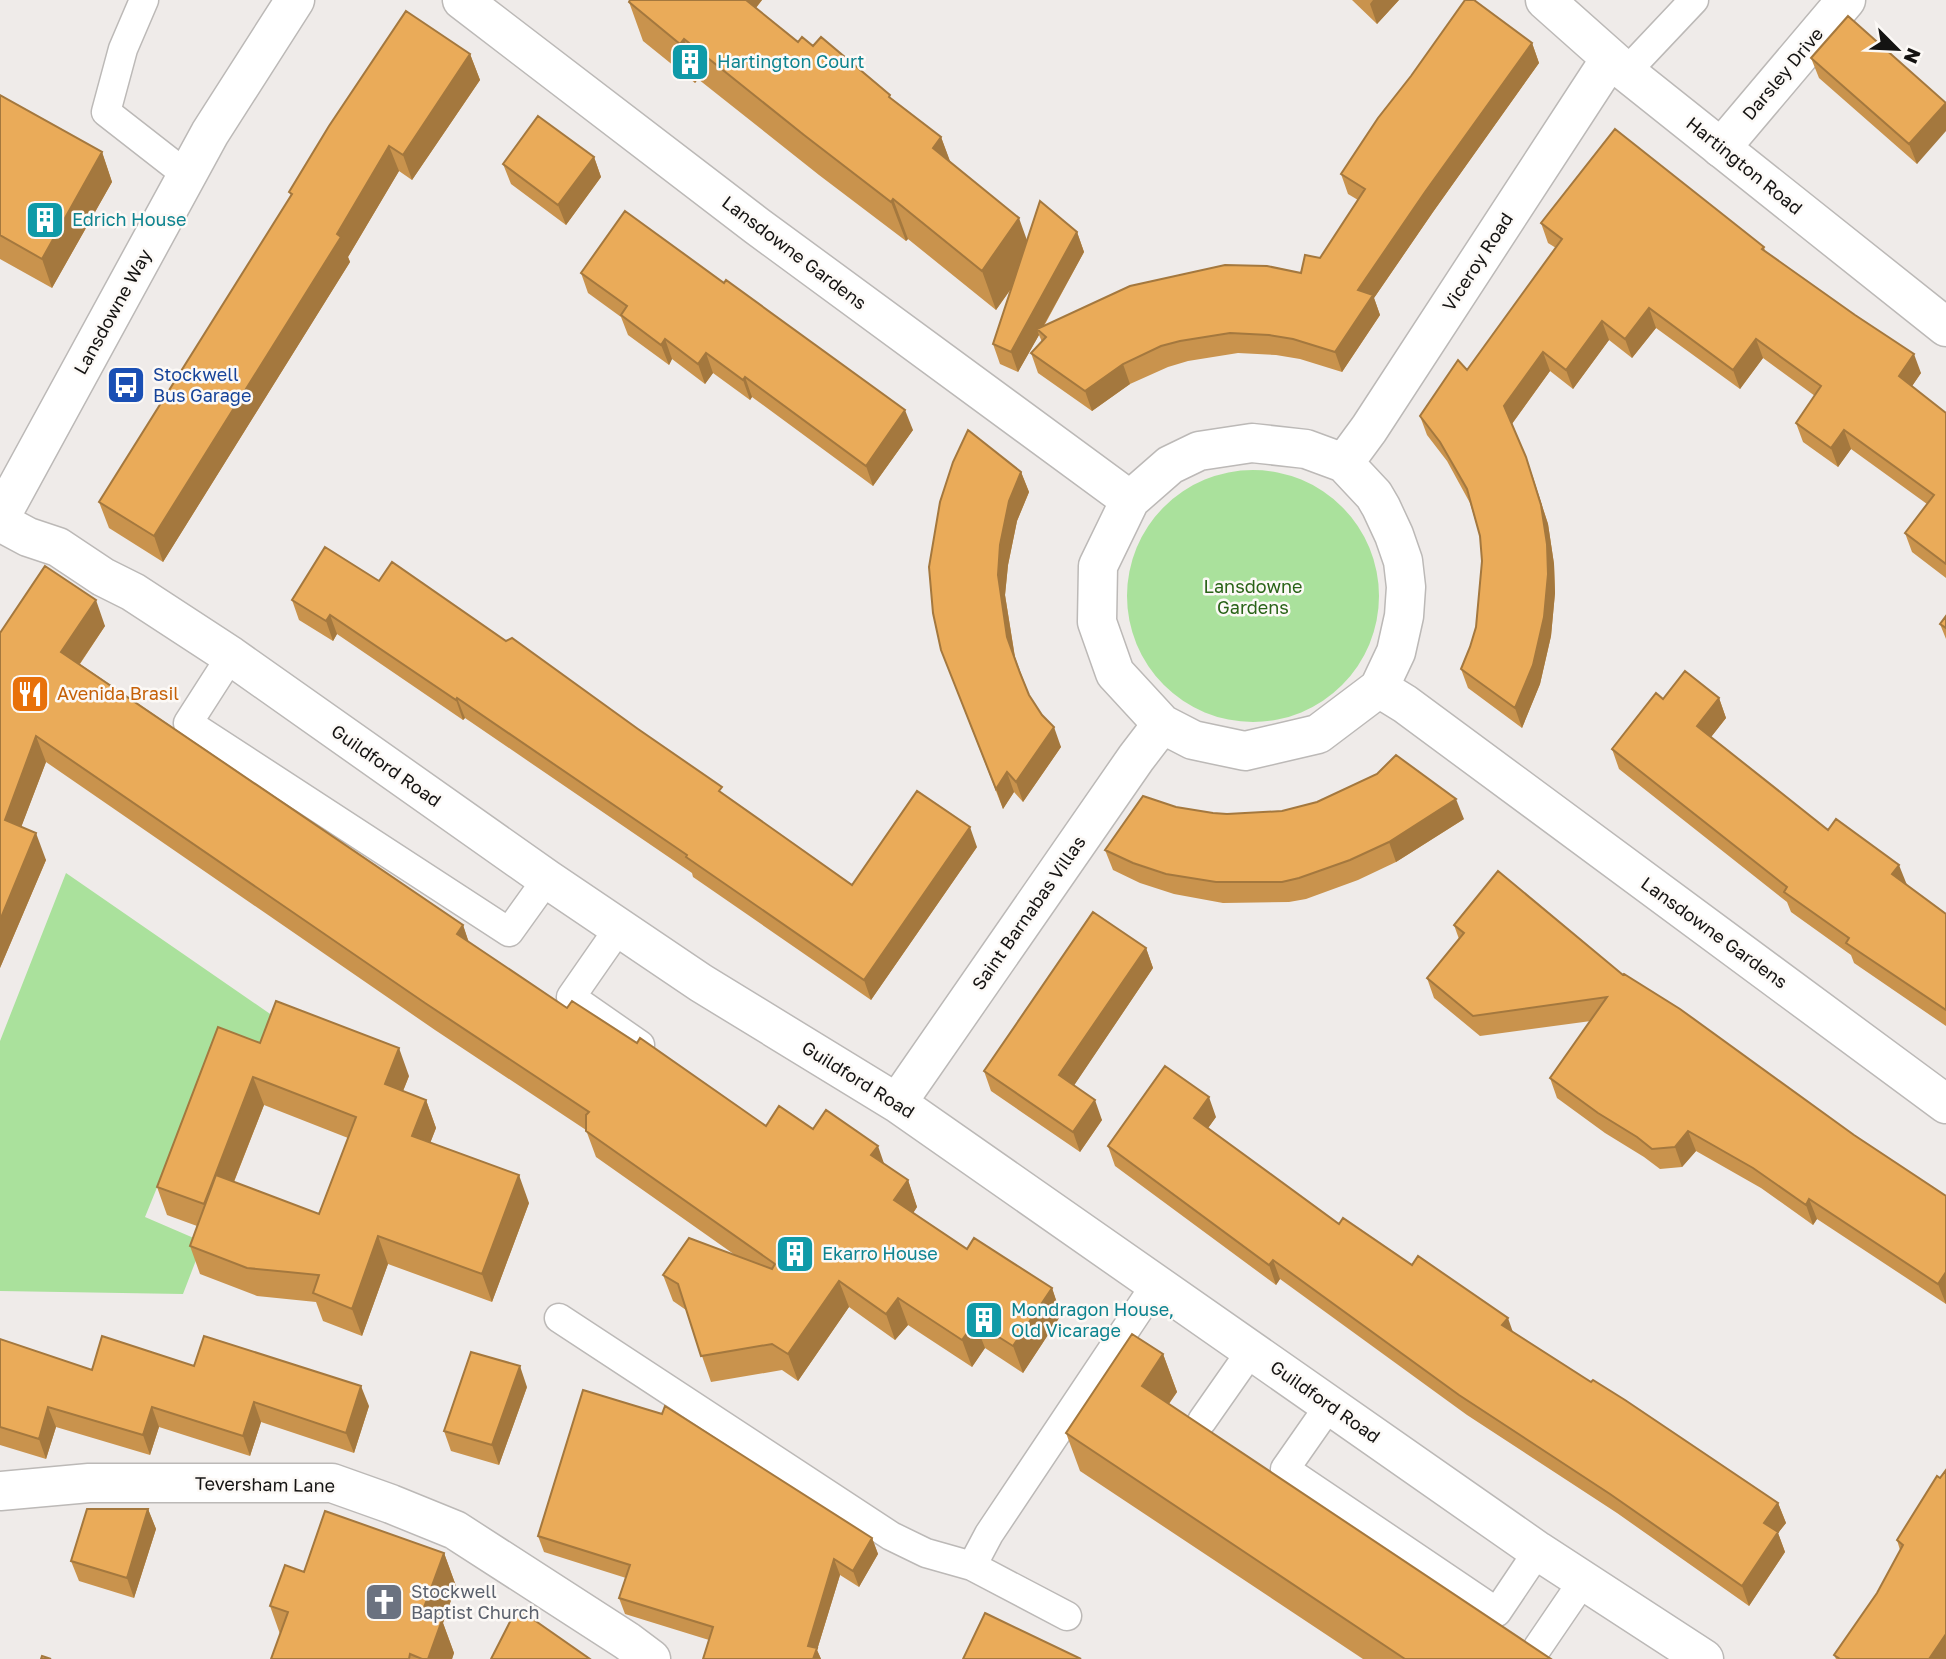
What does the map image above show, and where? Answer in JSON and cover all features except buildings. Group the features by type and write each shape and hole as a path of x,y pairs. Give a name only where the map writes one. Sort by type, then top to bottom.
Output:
{"street":[{"name":"Lansdowne Way","path":"0,520 210,133 295,0"},
{"name":"Lansdowne Gardens","path":"462,0 757,226 1129,500"},
{"name":"Hartington Road","path":"1545,0 1618,66 1946,327"},
{"name":"Darsley Drive","path":"1721,148 1846,0"},
{"name":"Viceroy Road","path":"1344,463 1618,66"},
{"path":"1252,443 1306,449 1344,463 1374,495 1394,535 1403,561 1406,587 1404,616 1396,652 1379,688 1318,734 1245,751 1193,740 1162,724 1115,673 1097,622 1098,566 1129,500 1170,465 1199,451 1252,443"},
{"name":"Guildford Road","path":"0,520 28,537 58,547 231,656 548,879 701,983 897,1103 1538,1551 1704,1659"},
{"name":"Lansdowne Gardens","path":"1379,688 1405,704 1946,1104"},
{"name":"Saint Barnabas Villas","path":"897,1103 1162,724"},
{"name":"Teversham Lane","path":"0,1491 89,1483 332,1483 455,1530 651,1659"}],"lane":[{"path":"144,0 123,49 106,112 188,176"},
{"path":"1618,66 1694,0"},
{"path":"231,656 188,723 509,932 548,879"},
{"path":"620,928 571,998 640,1045"},
{"path":"971,1566 989,1534 1156,1284"},
{"path":"559,1318 891,1536 926,1553 971,1566 1067,1616"},
{"path":"1202,1421 1251,1351"},
{"path":"1329,1405 1285,1469 1497,1612 1538,1551"},
{"path":"1538,1647 1583,1581"}],"green space":[{"name":"Lansdowne Gardens","path":"1253,470 1278,473 1301,480 1342,507 1369,548 1376,571 1379,596 1376,621 1369,644 1342,685 1301,712 1278,719 1253,722 1228,719 1205,712 1164,685 1137,644 1130,621 1127,596 1130,571 1137,548 1164,507 1205,480 1228,473"},
{"path":"66,873 276,1018 263,1055 216,1043 145,1217 203,1242 183,1294 0,1291 0,1041"}],"place":[{"name":"Hartington Court","path":"690,62"},
{"name":"Edrich House","path":"45,220"},
{"name":"Stockwell Bus Garage","path":"126,385"},
{"name":"Avenida Brasil","path":"30,694"},
{"name":"Ekarro House","path":"795,1254"},
{"name":"Mondragon House, Old Vicarage","path":"984,1320"},
{"name":"Stockwell Baptist Church","path":"384,1602"}]}
